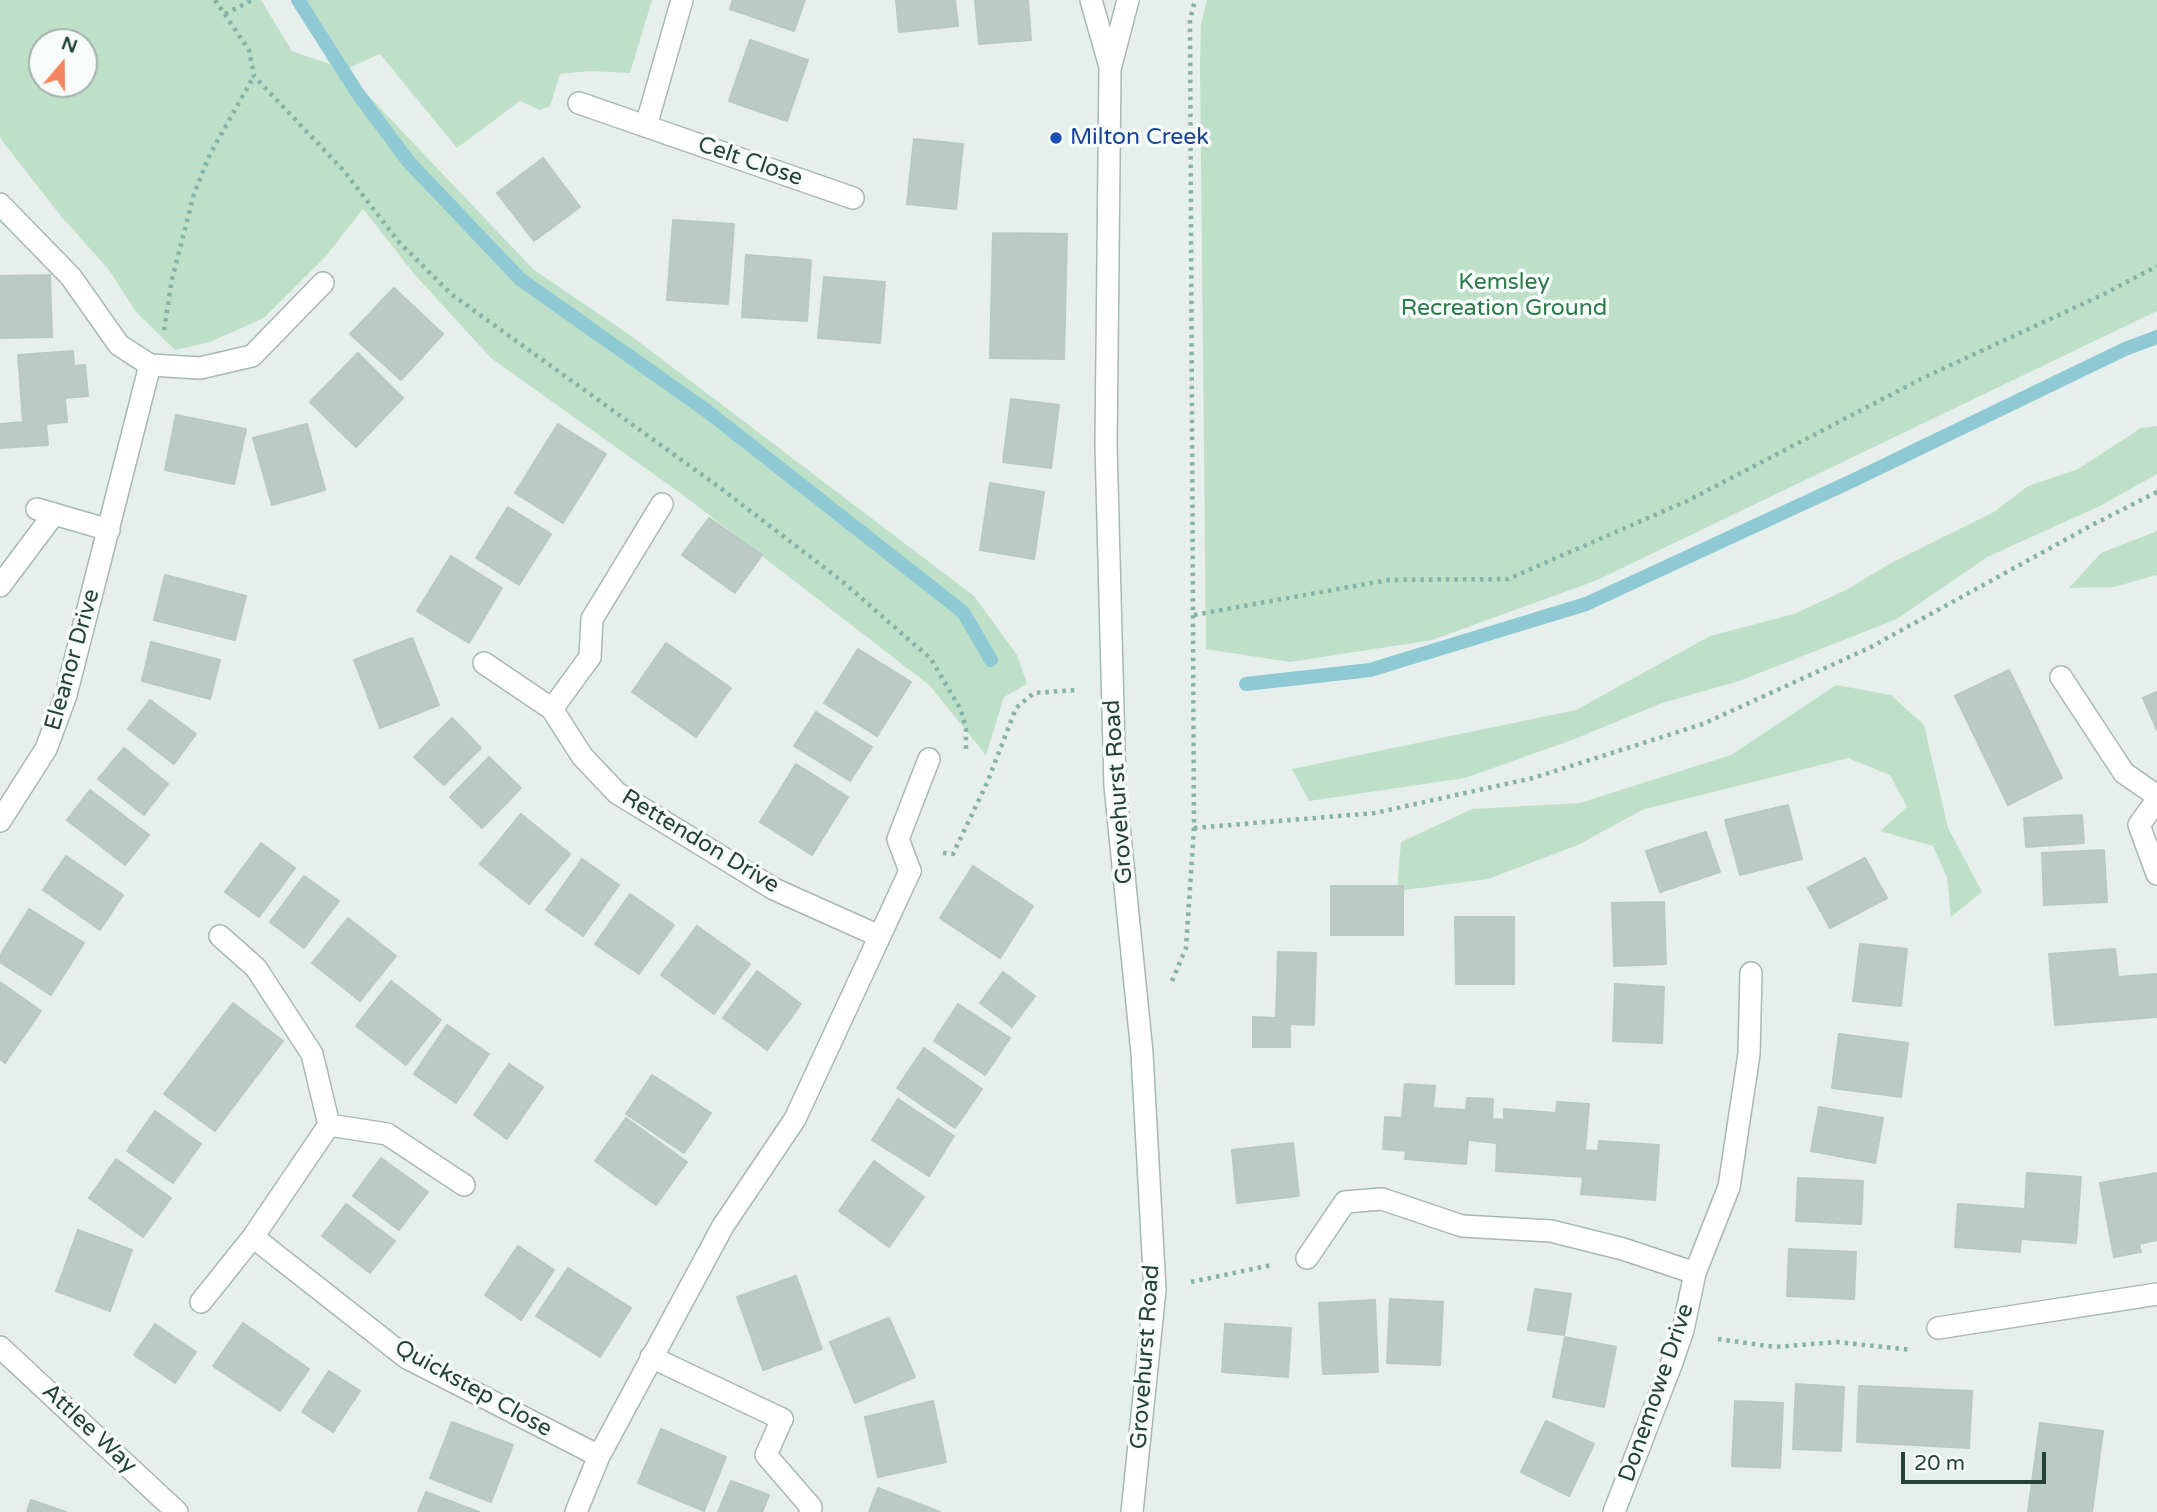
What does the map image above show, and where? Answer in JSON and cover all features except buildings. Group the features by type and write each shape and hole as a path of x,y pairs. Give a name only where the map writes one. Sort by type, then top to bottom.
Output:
{"street":[{"path":"646,126 682,0"},
{"name":"Grovehurst Road","path":"1091,0 1110,69"},
{"name":"Grovehurst Road","path":"1128,0 1110,69 1106,446 1115,786 1146,1107 1155,1290 1132,1512"},
{"name":"Celt Close","path":"579,103 853,198"},
{"path":"0,204 71,277 119,345 150,365 200,368 252,356 323,283"},
{"name":"Eleanor Drive","path":"0,821 46,748 66,695 150,365"},
{"path":"552,709 590,657 592,619 662,504"},
{"path":"0,586 46,512 109,530"},
{"name":"Rettendon Drive","path":"484,663 552,709 582,756 617,793 774,888 878,936"},
{"path":"2061,677 2124,773 2157,798 2139,825 2157,874"},
{"path":"576,1512 599,1456 651,1357 723,1226 795,1119 842,1023 878,936 910,871 898,839 929,759"},
{"path":"201,1302 253,1237 329,1125 312,1054 256,968 220,936"},
{"name":"Donemowe Drive","path":"1614,1512 1683,1330 1695,1273 1729,1186 1749,1054 1751,973"},
{"path":"329,1125 387,1134 464,1185"},
{"name":"Donemowe Drive","path":"1307,1258 1345,1202 1382,1199 1462,1226 1551,1231 1623,1249 1695,1273"},
{"name":"Quickstep Close","path":"253,1237 407,1357 599,1456"},
{"path":"1938,1328 2157,1294"},
{"path":"651,1357 782,1419 766,1455 811,1507 810,1512"},
{"name":"Attlee Way","path":"4,1358 177,1512"}],"path":[{"path":"215,0 249,50 254,76 344,171 399,242 451,294 719,486 843,582 931,659 961,710 966,729 965,754"},
{"path":"225,14 251,0"},
{"path":"1171,983 1186,948 1194,828 1190,20 1195,0"},
{"path":"150,365 164,330 172,279 194,194 211,155 254,76"},
{"path":"1194,615 1388,579 1508,579 1687,501 1923,377 2157,266"},
{"path":"1194,828 1375,813 1533,778 1703,724 1869,648 2157,492"},
{"path":"910,871 933,851 953,855 987,783 1016,709 1034,693 1113,687"},
{"path":"1155,1290 1307,1258"},
{"path":"1683,1330 1724,1340 1775,1347 1837,1342 1915,1350 1938,1328"}],"green space":[{"path":"0,0 261,0 292,51 332,65 291,0 652,0 630,73 589,71 560,74 550,106 540,110 520,101 457,148 380,54 344,70 533,269 634,338 974,596 1017,655 1027,684 1004,697 986,755 929,685 683,495 491,358 415,275 363,209 326,256 264,318 210,342 175,350 137,313 109,270 60,215 0,138"},
{"name":"Kemsley Recreation Ground","path":"1207,0 2157,0 2157,311 1595,581 1432,640 1290,662 1206,649 1200,65 1201,23"},
{"path":"2157,426 2157,474 2100,506 1987,557 1897,619 1739,681 1662,703 1572,740 1465,778 1309,801 1292,769 1576,710 1710,636 1794,614 1848,589 1889,564 1994,512 2028,486 2078,469 2141,428"},
{"path":"2157,531 2157,575 2114,587 2069,588 2101,553"},
{"path":"1836,685 1891,695 1924,725 1948,828 1982,892 1951,917 1947,877 1933,846 1880,831 1907,807 1890,775 1848,758 1642,810 1578,845 1488,879 1397,891 1401,842 1472,809 1580,803 1731,755"}],"waterway":[{"path":"298,0 358,94 408,161 520,279 707,411 963,612 991,660"},
{"path":"1246,684 1370,670 1586,604 1854,480 2125,349 2157,337"}],"place":[{"name":"Milton Creek","path":"1056,138"}]}
